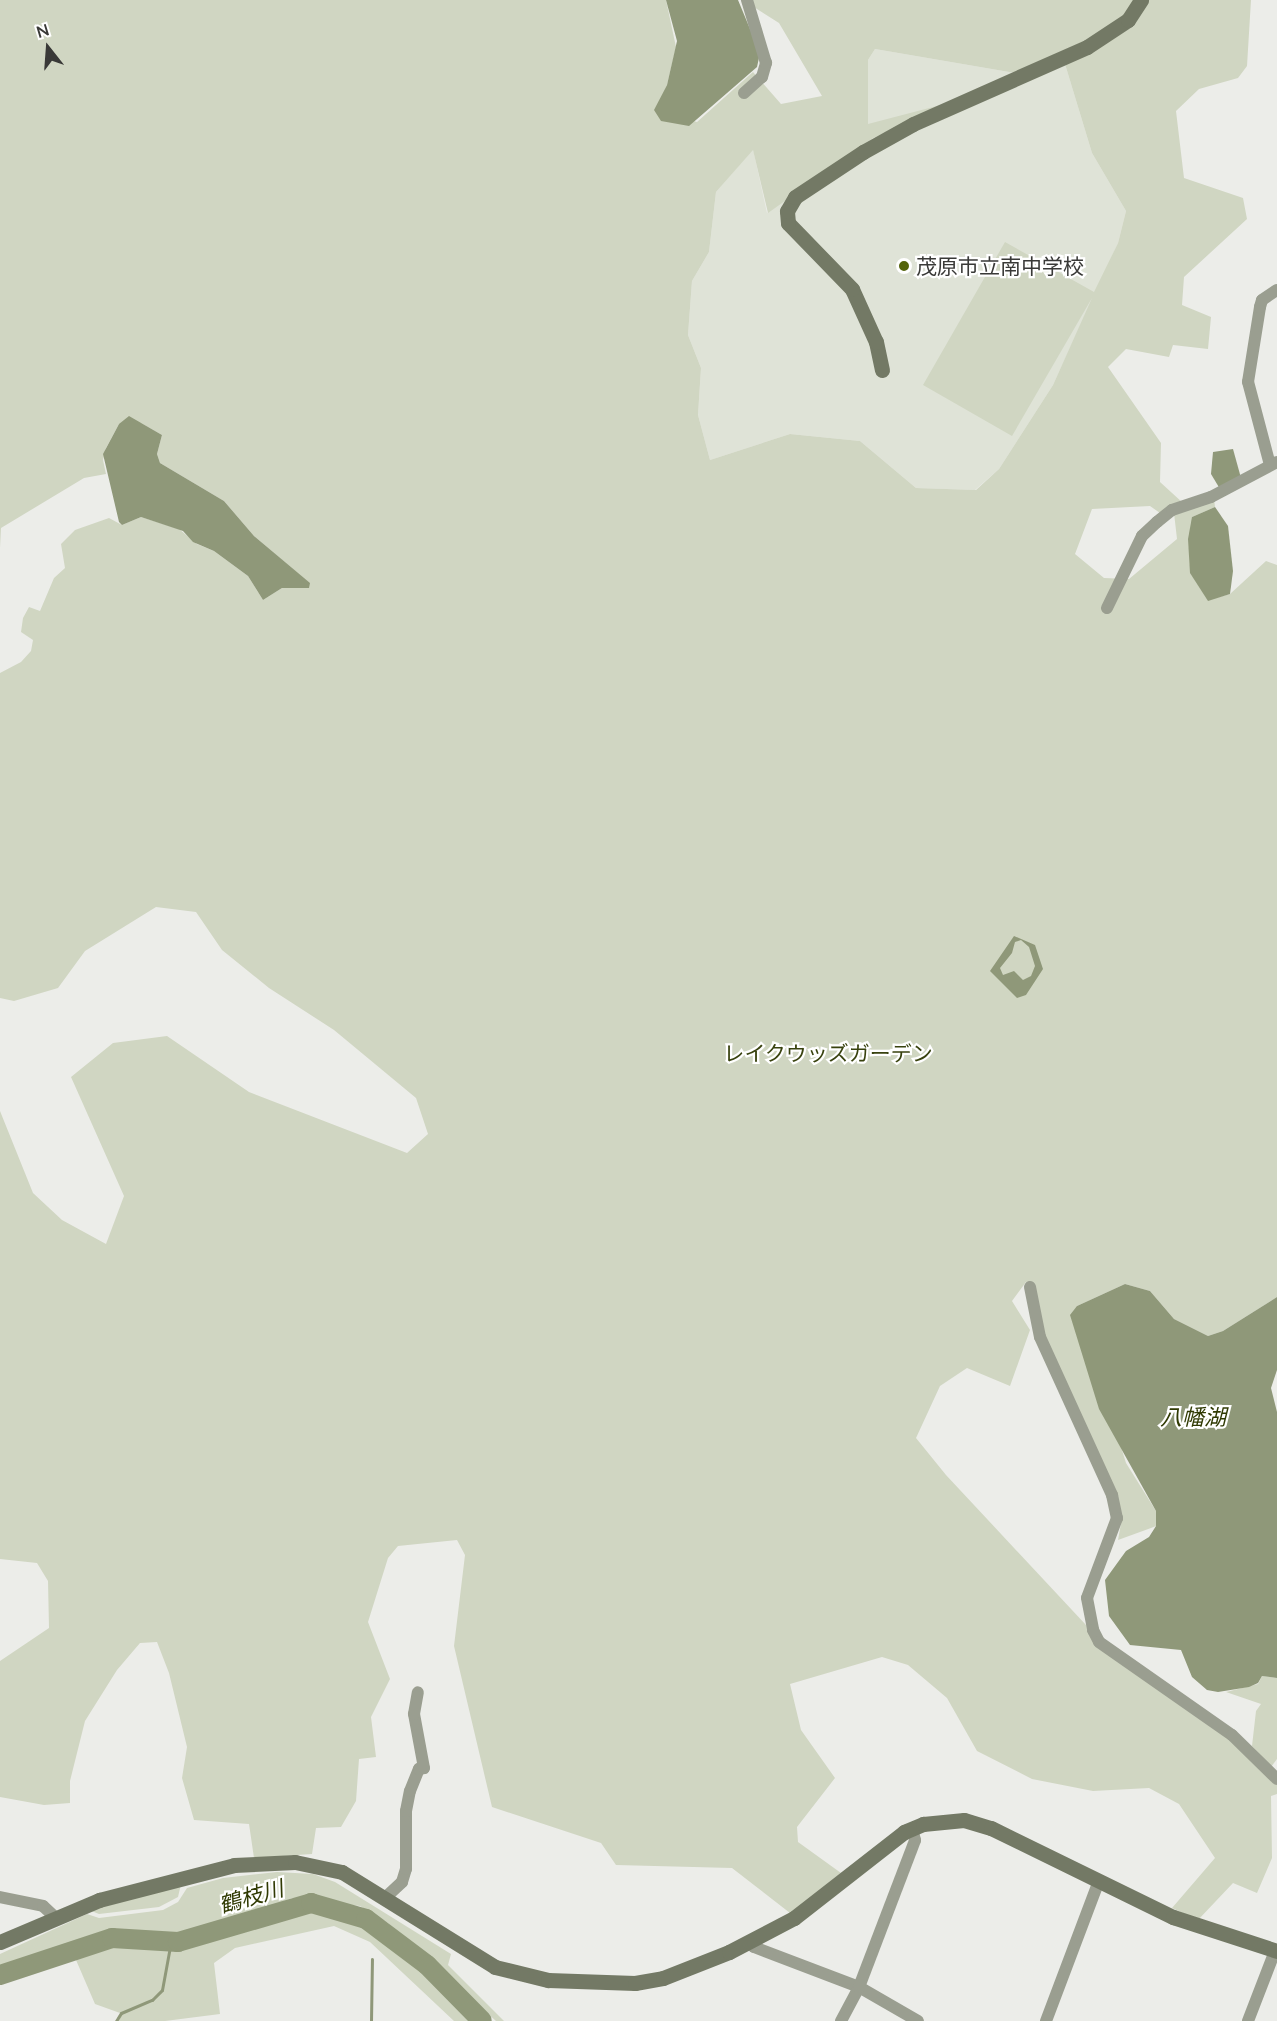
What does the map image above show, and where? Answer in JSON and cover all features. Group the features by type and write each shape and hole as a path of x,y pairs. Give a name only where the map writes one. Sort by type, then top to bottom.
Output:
{"main road":[{"path":"882,369 876,342 852,289 788,223 787,211 795,197 862,152 913,124 1065,59 1094,43 1128,20 1142,0"},
{"path":"0,1942 99,1900 234,1865 295,1862 342,1872 386,1897 495,1967 548,1980 649,1981 692,1967 794,1918 863,1863 912,1829 942,1821 982,1825 1173,1917 1276,1951"}],"street":[{"path":"744,93 762,77 766,63 747,0"},
{"path":"1107,608 1142,536 1157,522 1172,510 1211,497 1274,463 1248,381 1262,300 1277,290"},
{"path":"1030,1287 1040,1337 1112,1495 1117,1518 1087,1598 1093,1630 1099,1642 1232,1736 1277,1779"},
{"path":"386,1897 402,1882 406,1869 406,1811 410,1791 419,1769 424,1768 414,1714 418,1692"},
{"path":"841,2021 859,1987 915,1840 912,1829"},
{"path":"1046,2021 1099,1881"},
{"path":"0,1897 43,1906 55,1917"},
{"path":"750,1941 754,1947 859,1987 918,2021"},
{"path":"1248,2021 1276,1951"}],"shaded area":[{"name":"茂原市立南中学校","path":"875,49 1015,73 1065,64 1092,153 1126,211 1118,243 1053,385 999,469 975,490 916,488 860,441 790,434 710,460 698,415 701,368 688,335 692,281 709,252 716,192 753,149 767,213 868,124 868,60"}],"green space":[{"name":"レイクウッズガーデン","path":"0,0 666,0 676,47 667,85 655,110 697,122 753,72 781,104 822,96 779,23 743,0 1251,0 1247,66 1238,78 1199,89 1176,111 1184,178 1243,198 1247,219 1184,277 1182,305 1211,317 1208,349 1173,345 1169,357 1126,349 1108,367 1161,443 1160,482 1183,503 1160,513 1150,506 1092,509 1075,554 1104,578 1129,579 1177,539 1174,513 1214,498 1215,507 1192,517 1208,600 1230,594 1266,561 1277,565 1277,1297 1223,1331 1208,1336 1174,1319 1150,1291 1125,1284 1077,1306 1126,1463 1156,1511 1156,1526 1151,1528 1118,1540 1122,1518 1042,1332 1041,1316 1026,1282 1012,1301 1030,1330 1010,1386 967,1368 940,1386 916,1438 946,1475 1086,1625 1239,1747 1277,1785 1277,1794 1271,1796 1272,1858 1257,1893 1233,1883 1198,1920 1172,1908 1215,1858 1179,1804 1149,1788 1093,1791 1032,1779 977,1751 947,1698 908,1665 882,1657 790,1684 801,1730 835,1778 797,1827 798,1842 841,1873 790,1913 732,1868 616,1865 601,1843 492,1807 454,1646 465,1555 457,1540 398,1546 388,1558 368,1622 390,1679 371,1717 376,1757 359,1759 356,1801 341,1827 316,1828 312,1854 254,1858 249,1824 194,1820 182,1778 187,1747 169,1673 157,1642 140,1643 117,1670 85,1721 70,1781 70,1803 44,1805 0,1797 0,1661 49,1628 48,1581 37,1563 0,1559 0,1111 33,1193 62,1220 106,1244 124,1196 71,1077 113,1043 167,1036 249,1092 407,1153 428,1134 416,1098 334,1030 269,988 222,950 196,912 156,907 85,951 58,988 14,1001 0,998 0,673 21,662 31,651 33,640 21,632 23,618 29,607 40,611 54,578 65,568 61,544 75,530 109,518 122,525 141,517 179,529 197,544 214,551 248,576 263,600 282,588 309,588 307,581 254,536 224,501 160,463 157,454 162,435 141,423 119,424 106,448 103,460 106,474 84,478 1,528 0,548","holes":["1130,11 1134,26 1065,64 1092,153 1126,211 1118,243 1094,292 1005,242 923,385 1012,436 1092,298 1053,385 999,469 976,490 916,488 860,441 790,434 710,460 698,415 701,368 688,335 692,281 709,252 716,192 753,150 768,213 873,138 956,101 868,124 868,60 875,49 1015,73 1104,32"]},
{"path":"1262,1676 1277,1678 1277,1759 1271,1767 1252,1746 1256,1711 1261,1704 1226,1692 1258,1684"},
{"path":"277,1872 313,1874 335,1882 451,1954 448,1965 504,2021 496,2021 388,1923 360,1906 292,1898 237,1920 187,1934 107,1929 104,1936 0,1972 0,1954 87,1914 99,1918 163,1910 178,1902 187,1888 223,1878"},
{"path":"181,1884 178,1897 159,1907 99,1914 89,1910"},
{"path":"311,1906 329,1908 371,1926 399,1946 476,2021 454,2021 370,1942 334,1926 235,1948 214,1963 220,2014 165,2021 116,2021 120,2013 95,2004 73,1953 112,1941 201,1941"}],"water":[{"path":"666,0 738,0 760,53 757,67 689,126 661,121 654,110 667,85 677,41"},
{"path":"129,416 162,435 157,454 160,463 224,501 254,536 310,583 309,588 282,588 263,600 248,576 214,551 193,542 183,531 141,517 122,525 119,522 103,454 119,424"},
{"path":"1233,449 1241,478 1220,489 1211,474 1213,452"},
{"path":"1215,507 1228,526 1233,571 1230,594 1208,601 1190,573 1188,539 1192,517"},
{"path":"1014,936 1035,945 1043,969 1026,995 1017,998 990,971","holes":["1021,940 1029,947 1035,966 1031,976 1023,980 1014,971 1003,975 1000,968 1012,953 1015,942"]},
{"name":"八幡湖","path":"1125,1284 1150,1291 1174,1319 1208,1336 1223,1331 1277,1297 1277,1370 1271,1388 1277,1412 1277,1678 1262,1676 1258,1683 1249,1687 1218,1692 1207,1690 1192,1677 1181,1650 1130,1645 1109,1616 1105,1580 1126,1551 1149,1537 1156,1526 1156,1511 1099,1409 1070,1315 1077,1306"}],"waterway":[{"name":"鶴枝川","path":"0,1975 112,1938 178,1942 311,1903 366,1919 427,1965 482,2021"},
{"path":"116,2021 121,2013 152,2000 162,1990 171,1941"},
{"path":"371,2021 372,1959"}],"place":[{"name":"茂原市立南中学校","path":"904,266"}]}
